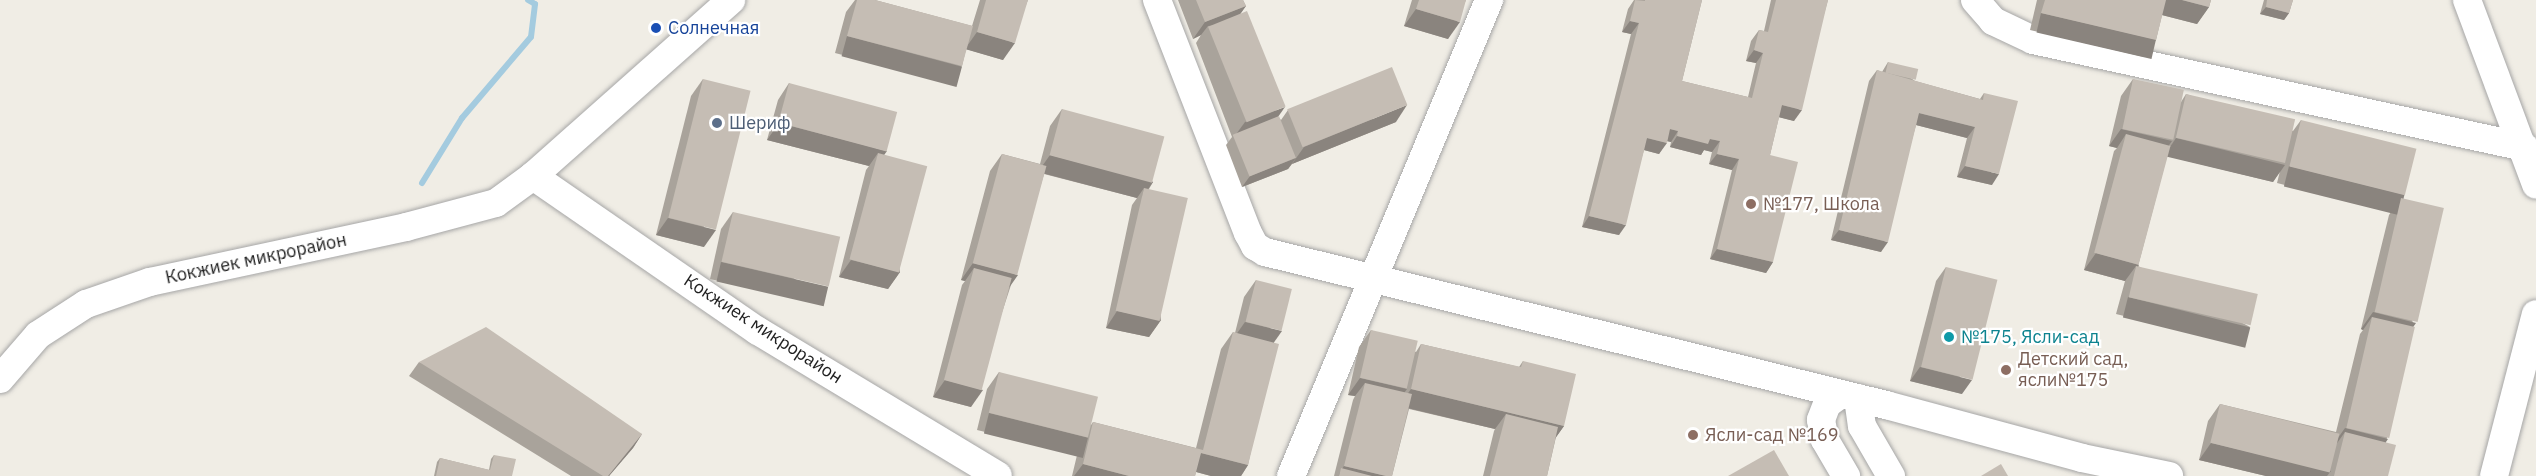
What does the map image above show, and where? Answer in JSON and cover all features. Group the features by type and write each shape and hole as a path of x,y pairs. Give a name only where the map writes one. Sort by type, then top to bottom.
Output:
{"street":[{"name":"Кокжиек микрорайон","path":"0,379 38,335 86,304 150,282 406,227 496,203 533,176 731,0"},
{"path":"1157,0 1255,246 1264,252 1850,396 2082,458 2169,476"},
{"path":"1291,476 1489,0"},
{"path":"1975,0 1993,21 2033,40 2524,147"},
{"path":"2467,0 2524,147 2536,185"},
{"name":"Кокжиек микрорайон","path":"533,176 758,330 998,476"},
{"path":"2494,476 2536,314"},
{"path":"1846,476 1826,440 1821,420 1827,404 1850,396"},
{"path":"1850,396 1862,426 1891,476"}],"building":[{"path":"857,0 875,0 973,26 962,66 847,36"},
{"path":"986,0 1028,0 1015,43 977,32"},
{"path":"1196,0 1243,0 1246,6 1205,22"},
{"path":"1419,0 1466,0 1460,22 1416,9"},
{"path":"1635,0 1702,0 1682,81 1752,98 1763,53 1754,50 1759,30 1768,32 1776,0 1828,0 1802,110 1782,105 1770,155 1798,162 1773,262 1717,249 1739,159 1717,154 1720,141 1710,139 1708,144 1677,136 1678,131 1670,129 1667,143 1647,138 1626,225 1589,216 1639,23 1630,21"},
{"path":"2045,0 2166,0 2156,40 2041,13"},
{"path":"2182,0 2211,0 2209,7"},
{"path":"2267,0 2293,0 2289,13 2266,7"},
{"path":"1247,11 1286,106 1247,122 1208,27"},
{"path":"1888,62 1918,69 1916,80 1886,73"},
{"path":"1392,67 1407,105 1303,147 1287,109"},
{"path":"1877,70 1983,100 1984,93 2018,101 1999,174 1965,166 1975,127 1919,113 1888,242 1839,230"},
{"path":"703,79 751,91 716,230 668,218"},
{"path":"2133,79 2184,90 2173,140 2122,129"},
{"path":"789,83 897,112 887,152 778,123"},
{"path":"2186,94 2295,119 2285,163 2176,138"},
{"path":"1062,109 1164,136 1152,183 1050,155"},
{"path":"1279,116 1296,158 1249,176 1233,135"},
{"path":"2301,120 2416,149 2405,195 2289,167"},
{"path":"2126,134 2170,146 2139,265 2094,253"},
{"path":"878,153 927,166 899,272 850,259"},
{"path":"1002,154 1046,166 1017,275 973,263"},
{"path":"1144,188 1188,198 1160,321 1116,311"},
{"path":"2401,198 2444,208 2418,322 2375,312"},
{"path":"733,212 840,237 829,286 722,262"},
{"path":"2136,266 2258,294 2251,325 2129,297"},
{"name":"№175, Ясли-сад","path":"1946,267 1997,280 1973,380 1921,367"},
{"path":"974,268 1012,278 982,390 944,380"},
{"path":"1256,280 1292,289 1281,331 1246,322"},
{"path":"2372,317 2415,327 2389,438 2346,428"},
{"path":"486,327 642,434 608,476 603,476 419,362"},
{"path":"1371,330 1418,341 1407,389 1360,378"},
{"path":"1233,332 1279,344 1248,465 1201,453 1195,476 1129,476 1083,464 1093,422 1203,450"},
{"path":"1421,344 1521,367 1523,361 1576,374 1564,426 1411,389"},
{"path":"999,372 1098,397 1088,437 989,413"},
{"path":"1365,383 1412,394 1392,476 1344,466"},
{"path":"2220,404 2339,434 2330,473 2210,443"},
{"path":"1506,414 1558,427 1547,476 1490,476"},
{"path":"2345,432 2396,445 2388,476 2334,476"},
{"path":"1774,450 1789,476 1728,476"},
{"path":"494,455 516,459 512,476 436,476 440,458 490,470"},
{"path":"2001,464 2008,476 1981,476"},
{"path":"1341,468 1372,476 1339,476"}],"waterway":[{"path":"422,183 462,118 531,37 535,4 528,0"}],"place":[{"name":"Солнечная","path":"656,28"},
{"name":"Шериф","path":"717,123"},
{"name":"№177, Школа","path":"1751,204"},
{"name":"№175, Ясли-сад","path":"1949,337"},
{"name":"Детский сад, ясли№175","path":"2006,370"},
{"name":"Ясли-сад №169","path":"1693,435"}]}
